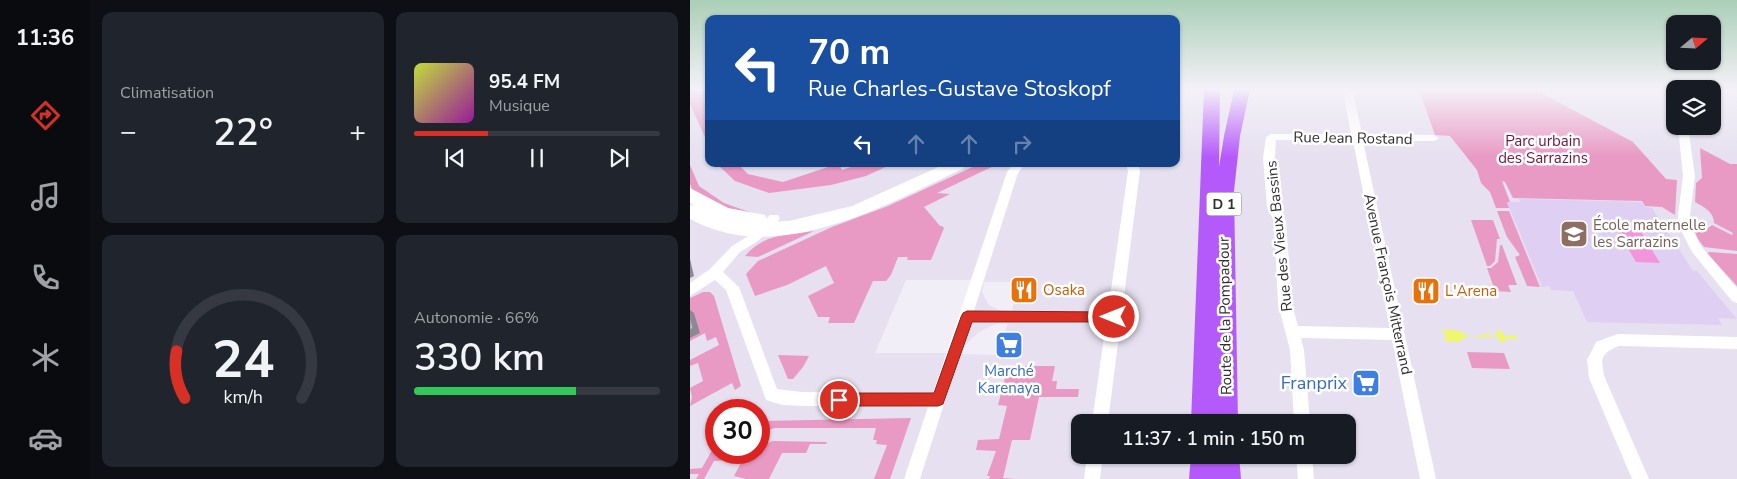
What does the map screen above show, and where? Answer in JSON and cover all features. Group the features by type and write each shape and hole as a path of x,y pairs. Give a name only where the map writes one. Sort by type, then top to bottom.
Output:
{"main road":[{"name":"Route de la Pompadour","path":"1204,414 1211,112"},
{"path":"1222,112 1216,235 1224,246"},
{"name":"Route de la Pompadour","path":"1226,414 1224,192 1237,112"},
{"path":"690,212 714,224 758,224 826,220 857,211 951,167"},
{"path":"690,194 701,204 758,224"},
{"path":"1203,479 1204,464"},
{"path":"1226,464 1226,479"}],"street":[{"name":"Avenue François Mitterrand","path":"1352,112 1428,479"},
{"path":"1683,135 1689,176 1683,222 1696,249 1737,297"},
{"name":"Rue Jean Rostand","path":"1271,137 1434,138"},
{"name":"Rue des Vieux Bassins","path":"1271,137 1269,158 1273,208 1280,221 1286,314 1293,332 1296,350 1301,414"},
{"path":"912,479 967,317 1013,172 1017,167"},
{"path":"1101,414 1134,171 1133,167"},
{"path":"736,248 739,235 758,224"},
{"path":"690,290 715,273 736,248 754,238 758,224"},
{"path":"715,273 732,287 771,395 796,399 938,400"},
{"path":"967,317 1114,317"},
{"path":"1293,332 1398,334"},
{"path":"1641,479 1597,378 1594,360 1600,347 1618,340 1737,343"},
{"path":"1092,479 1094,464"},
{"path":"1305,464 1306,479"}],"shaded area":[{"path":"1519,199 1641,202 1645,207 1652,208 1693,271 1697,271 1737,319 1718,318 1722,325 1587,322 1573,291 1551,290 1549,286 1542,287 1507,202 1520,202"},
{"path":"1617,230 1640,230 1660,263 1636,262"},
{"path":"906,280 971,280 947,353 875,353"},
{"path":"984,282 1019,282 1012,311 999,310 989,305 982,292"},
{"path":"1008,322 999,355 961,354 966,344 979,332 995,324"},
{"path":"1441,330 1456,330 1472,337 1467,336 1459,342 1444,341 1446,335"},
{"path":"1496,331 1502,331 1504,336 1515,335 1517,340 1505,338 1506,342 1500,342 1498,337 1472,337 1486,334 1497,336"}],"green space":[{"path":"694,112 705,112 705,137"},
{"name":"Parc urbain des Sarrazins","path":"1427,112 1577,112 1633,142 1666,179 1677,180 1675,215 1662,207 1645,206 1642,201 1513,198 1505,182 1502,181 1510,202 1507,202 1509,208 1496,208 1490,192 1481,183 1477,170 1450,136 1435,135"},
{"path":"1700,148 1730,164 1737,164 1737,251 1704,247 1693,227 1708,228 1712,225 1732,235 1733,233 1714,223 1710,213 1695,202 1696,183 1702,178"},
{"path":"690,165 699,186 724,203 752,213 727,209 693,192 690,184"},
{"path":"720,167 741,167 748,174 783,182 828,167 840,167 842,170 851,167 886,167 866,176 831,185 769,193 735,181"},
{"path":"972,167 992,167 937,193 950,194 924,207 940,226 944,228 931,260 907,260 908,257 898,257 891,275 886,281 873,281 854,323 828,323 830,317 818,317 808,296 834,283 826,266 787,285 755,296 746,274 758,261 832,227 888,206"},
{"path":"1497,211 1509,211 1540,287 1527,286 1515,257 1520,255 1507,237"},
{"path":"1471,220 1493,220 1500,239 1497,239 1495,261 1490,266 1487,266"},
{"path":"814,231 758,257 745,256 760,243 777,236"},
{"path":"1500,245 1502,245 1517,285 1508,285 1511,292 1495,291 1487,268 1491,268 1498,262"},
{"path":"1707,253 1737,254 1737,286"},
{"path":"703,292 710,292 714,296 741,386 735,390 732,383 690,406 692,397 690,388 703,381 698,363 690,366 690,360 719,345 716,337 707,341 705,333 690,341 690,298"},
{"path":"1467,352 1504,353 1510,369 1472,368"},
{"path":"778,355 809,356 793,379 788,379"},
{"path":"1008,366 1055,366 1052,381 1057,381 1056,389 1079,389 1078,397 1039,397 1030,440 1012,440 1003,478 1016,479 989,479 990,476 987,476 996,451 976,450 978,440 999,439 1007,406 998,405"},
{"path":"911,418 890,479 874,479 887,445 876,444 877,440 873,440 876,428 770,430 770,421"},
{"path":"770,442 827,442 826,444 810,444 806,453 782,453 769,479 746,479 734,476 740,464 770,464"},
{"path":"705,463 712,464 704,479 696,479 699,474 690,474 690,469 702,468"}],"building":[{"path":"690,317 693,328 690,330"}],"place":[{"name":"École maternelle les Sarrazins","path":"1574,234"},
{"name":"Osaka","path":"1024,290"},
{"name":"L'Arena","path":"1426,291"},
{"name":"Marché Karenaya","path":"1009,345"},
{"name":"Franprix","path":"1366,383"}],"route":[{"path":"839,400 938,400 967,317 1114,317"}]}
